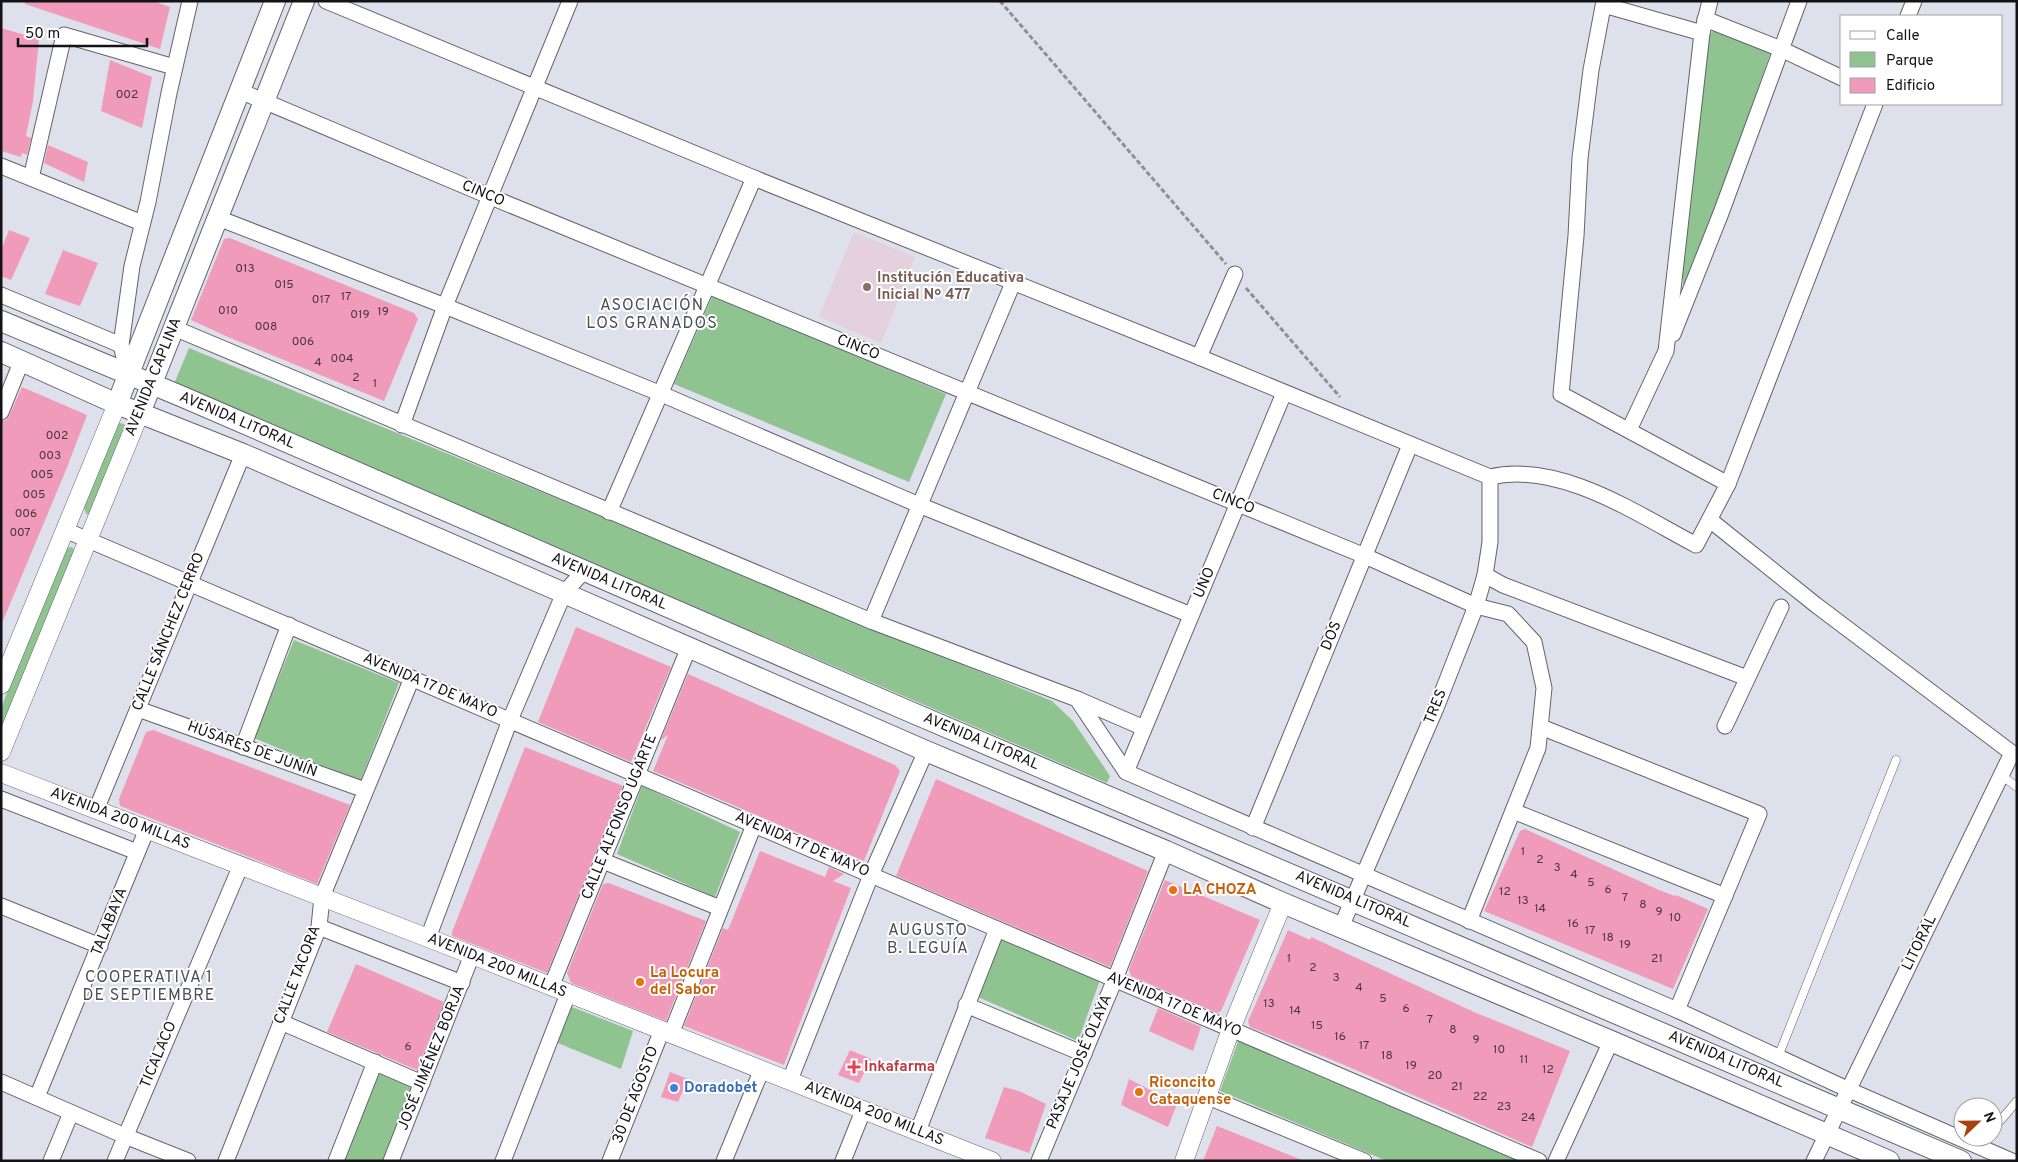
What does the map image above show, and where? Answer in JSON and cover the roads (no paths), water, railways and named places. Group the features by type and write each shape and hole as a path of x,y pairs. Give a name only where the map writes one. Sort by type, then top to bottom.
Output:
{"main road":[{"name":"AVENIDA CAPLINA","path":"116,404 275,1"},
{"name":"AVENIDA CAPLINA","path":"140,413 304,1"},
{"name":"AVENIDA LITORAL","path":"1,321 152,384 1838,1108 1950,1143 1961,1161"},
{"name":"AVENIDA LITORAL","path":"1,352 116,404 243,454 926,751 1166,851 1283,903 1889,1161"}],"street":[{"path":"128,374 121,345 132,266 174,67 190,1"},
{"path":"326,1 1013,284 1199,357 1490,477 1506,473 1523,474 1546,478 1592,491 1696,545 1728,484 1875,105"},
{"path":"402,425 445,306 491,198 570,1"},
{"path":"1666,351 1704,26 1710,1"},
{"path":"1629,430 1666,351 1724,205 1799,1"},
{"path":"1908,15 1914,1"},
{"path":"1728,484 1560,394 1576,236 1580,158 1591,70 1604,3 1704,26 1781,49 1840,77"},
{"path":"31,178 64,35 174,67"},
{"name":"CINCO","path":"240,91 491,198 1365,556 1476,606 1508,614 1534,642 1544,688 1541,727 1538,748 1469,920"},
{"path":"1,166 142,223"},
{"path":"608,512 754,178"},
{"path":"218,218 445,306 659,393 919,505 1191,615"},
{"path":"1199,357 1235,274"},
{"path":"871,621 1013,284"},
{"path":"1,295 121,345"},
{"path":"174,328 871,621 1077,700 1144,728"},
{"path":"1,412 22,360"},
{"name":"UNO","path":"1126,772 1284,393"},
{"name":"AVENIDA CAPLINA","path":"1,685 116,404"},
{"name":"AVENIDA CAPLINA","path":"1,752 140,413"},
{"name":"DOS","path":"1253,828 1410,445"},
{"name":"CALLE SÁNCHEZ CERRO","path":"96,810 243,454"},
{"name":"TRES","path":"1341,927 1436,708 1476,606 1485,574 1490,542 1490,477"},
{"name":"LITORAL","path":"1710,520 1816,606 2012,752 1847,1089 1814,1161"},
{"name":"AVENIDA 17 DE MAYO","path":"65,530 1539,1161"},
{"path":"428,938 510,720 564,593 584,571"},
{"path":"1485,574 1503,585 1747,678"},
{"path":"1725,726 1781,607"},
{"path":"242,746 288,626"},
{"name":"CALLE ALFONSO UGARTE","path":"551,987 689,648"},
{"name":"CALLE TACORA","path":"226,1161 319,927 322,897 412,678"},
{"path":"1077,700 1126,772"},
{"name":"HÚSARES DE JUNÍN","path":"138,709 365,790"},
{"path":"1541,727 1759,814 1677,1010"},
{"path":"790,1080 871,875 926,751"},
{"name":"AVENIDA LITORAL","path":"1126,772 1677,1010 1847,1089 1950,1143 2012,1161"},
{"name":"AVENIDA 200 MILLAS","path":"1,773 472,955 992,1161"},
{"path":"1,798 137,852"},
{"path":"1513,811 1725,896"},
{"name":"30 DE AGOSTO","path":"610,1161 754,825"},
{"name":"TALABAYA","path":"38,1097 146,829"},
{"name":"PASAJE JOSÉ OLAYA","path":"1039,1161 1166,851"},
{"path":"603,861 720,908"},
{"name":"TICALACO","path":"115,1161 241,865"},
{"path":"1184,1161 1231,1029 1283,903"},
{"path":"2,910 100,946"},
{"path":"319,927 462,983"},
{"path":"918,1131 997,929"},
{"name":"JOSÉ JIMÉNEZ BORJA","path":"391,1161 472,955"},
{"path":"503,1161 568,994"},
{"path":"966,1006 1084,1054"},
{"path":"281,1022 422,1083"},
{"path":"1556,1161 1610,1041"},
{"path":"336,1161 375,1062"},
{"path":"724,1161 762,1069"},
{"path":"1,1082 188,1161"},
{"path":"1208,1097 1364,1161"},
{"path":"843,1161 863,1110"},
{"path":"51,1161 71,1113"}],"lane":[{"path":"1778,1057 1896,760"},
{"path":"2001,775 2017,787"},
{"path":"2003,1117 2017,1101"}],"place":[{"name":"Institución Educativa Inicial Nº 477","path":"867,287"},
{"name":"LA CHOZA","path":"1173,890"},
{"name":"La Locura del Sabor","path":"640,982"},
{"name":"Inkafarma","path":"854,1067"},
{"name":"Doradobet","path":"674,1088"},
{"name":"Riconcito Cataquense","path":"1139,1092"}],"district":[{"name":"ASOCIACIÓN LOS GRANADOS","path":"652,315"},
{"name":"AUGUSTO B. LEGUÍA","path":"928,940"},
{"name":"COOPERATIVA 1 DE SEPTIEMBRE","path":"149,987"}]}
